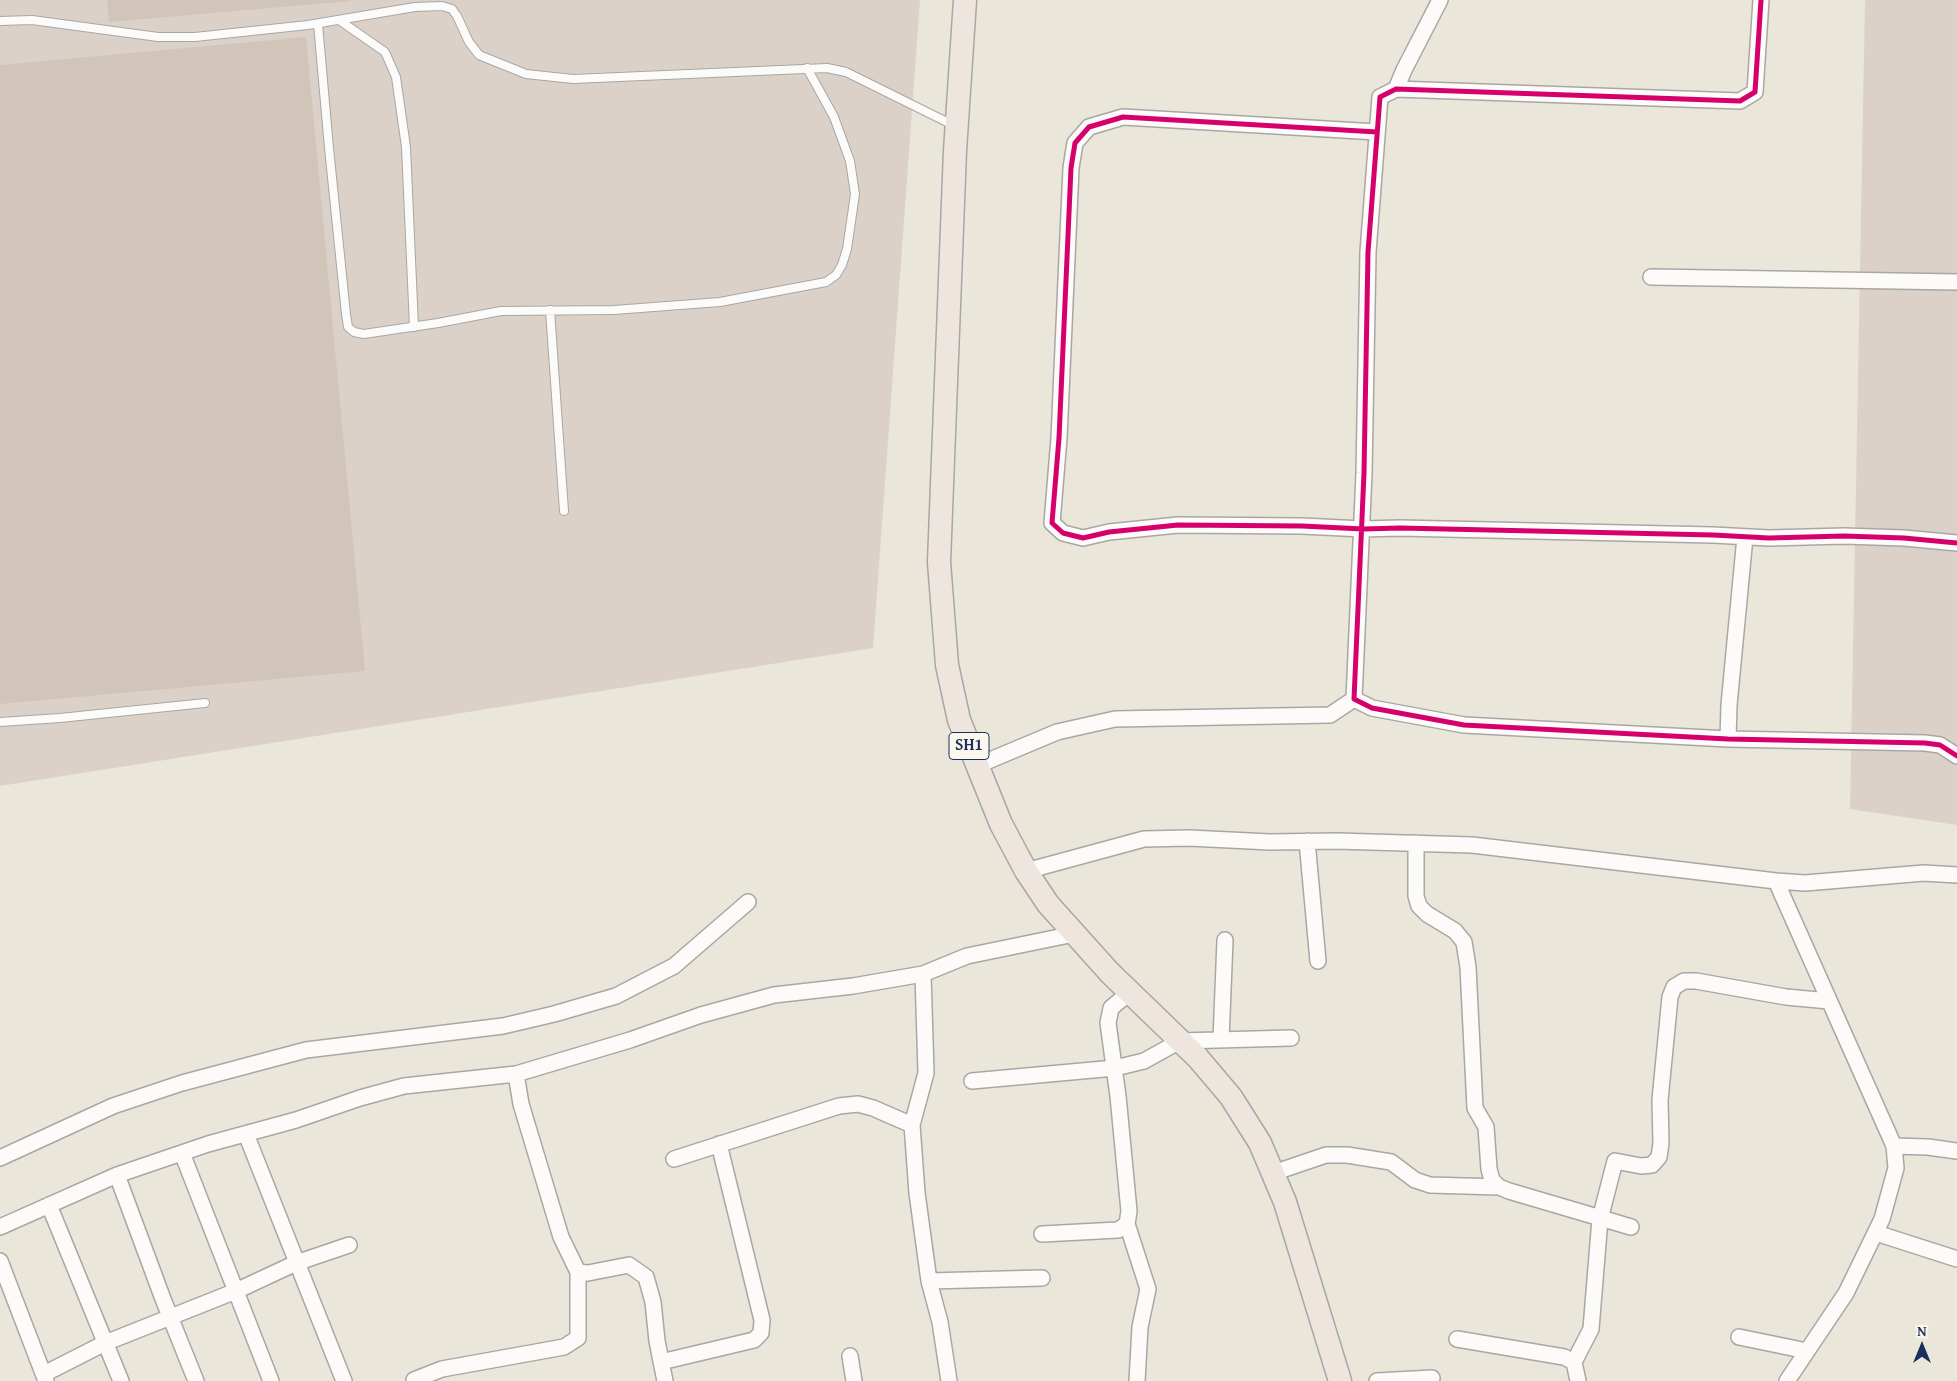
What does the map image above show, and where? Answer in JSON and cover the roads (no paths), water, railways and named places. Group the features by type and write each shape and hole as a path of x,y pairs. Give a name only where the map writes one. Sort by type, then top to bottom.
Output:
{"main road":[{"name":"SH1","path":"965,0 956,127 939,562 947,665 959,720 1001,824 1026,871 1048,904 1074,934 1180,1041 1231,1097 1260,1143 1285,1202 1340,1381"}],"street":[{"path":"1396,89 1440,0"},
{"path":"1354,699 1363,529 1368,252 1380,97 1396,89 1740,101 1756,92 1761,0"},
{"path":"1377,132 1123,118 1089,127 1075,143 1071,168 1059,438 1052,523 1063,533 1083,538 1108,532 1178,525 1302,526 1769,538 1844,536 1957,543"},
{"path":"1651,277 1957,282"},
{"path":"1728,740 1729,705 1745,537"},
{"path":"976,766 1056,732 1115,718 1330,715 1354,699"},
{"path":"1354,699 1372,708 1464,725 1728,740 1924,743 1940,745 1957,756"},
{"path":"1026,871 1144,839 1189,838 1270,842 1307,841 1472,845 1805,883 1924,874 1957,875"},
{"path":"1307,841 1318,961"},
{"path":"1416,843 1416,896 1420,906 1427,914 1455,931 1464,942 1468,967 1475,1108 1486,1127 1489,1169 1492,1180 1499,1187"},
{"path":"1776,881 1894,1146 1896,1168 1882,1218 1846,1293 1787,1381"},
{"path":"0,1158 113,1106 182,1083 306,1050 503,1026 616,996 674,966 748,902"},
{"path":"0,1228 117,1175 182,1153 296,1120 360,1098 404,1086 516,1074 630,1040 701,1015 774,995 853,986 923,974 967,956 1074,934"},
{"path":"1221,1040 1225,940"},
{"path":"923,974 926,1072 912,1125 917,1193 929,1281 940,1322 949,1381"},
{"path":"1578,1381 1574,1362 1591,1329 1600,1219 1615,1161 1647,1166 1652,1165 1658,1157 1661,1143 1660,1100 1670,997 1674,987 1684,981 1696,981 1786,997 1829,1001"},
{"path":"1130,992 1111,1008 1108,1023 1115,1068 1129,1212 1127,1224 1148,1288 1140,1327 1137,1381"},
{"path":"972,1081 1115,1068 1144,1061 1180,1041 1291,1038"},
{"path":"410,1381 442,1369 564,1347 578,1338 578,1272 561,1237 521,1104 516,1074"},
{"path":"674,1159 839,1106 858,1104 912,1125"},
{"path":"246,1134 344,1381"},
{"path":"661,1362 754,1340 762,1333 762,1320 719,1144"},
{"path":"1894,1146 1928,1147 1957,1151"},
{"path":"182,1153 271,1381"},
{"path":"1273,1173 1326,1155 1346,1155 1392,1162 1415,1180 1430,1185 1499,1187 1631,1227"},
{"path":"117,1175 170,1318 196,1381"},
{"path":"49,1206 121,1381"},
{"path":"1042,1234 1118,1230 1127,1224"},
{"path":"1876,1233 1957,1259"},
{"path":"0,1261 45,1378 105,1343 236,1291 296,1263 349,1245"},
{"path":"578,1272 588,1273 629,1264 646,1277 653,1302 665,1381"},
{"path":"929,1281 1042,1278"},
{"path":"1739,1337 1807,1351"},
{"path":"1457,1339 1564,1357 1574,1362"},
{"path":"850,1356 854,1381"},
{"path":"1377,1381 1432,1378"}],"lane":[{"path":"0,21 32,20 158,37 195,37 318,24 415,7 442,6 452,8 469,42 478,54 526,74 573,79 827,68 846,72 956,127"},
{"path":"340,20 385,52 396,77 406,147 414,327"},
{"path":"318,24 348,327 354,332 364,334 414,327 501,310 614,310 720,302 826,282 836,275 842,265 847,249 855,194 850,161 834,117 807,68"},
{"path":"550,310 564,511"},
{"path":"0,722 60,718 205,703"}]}
